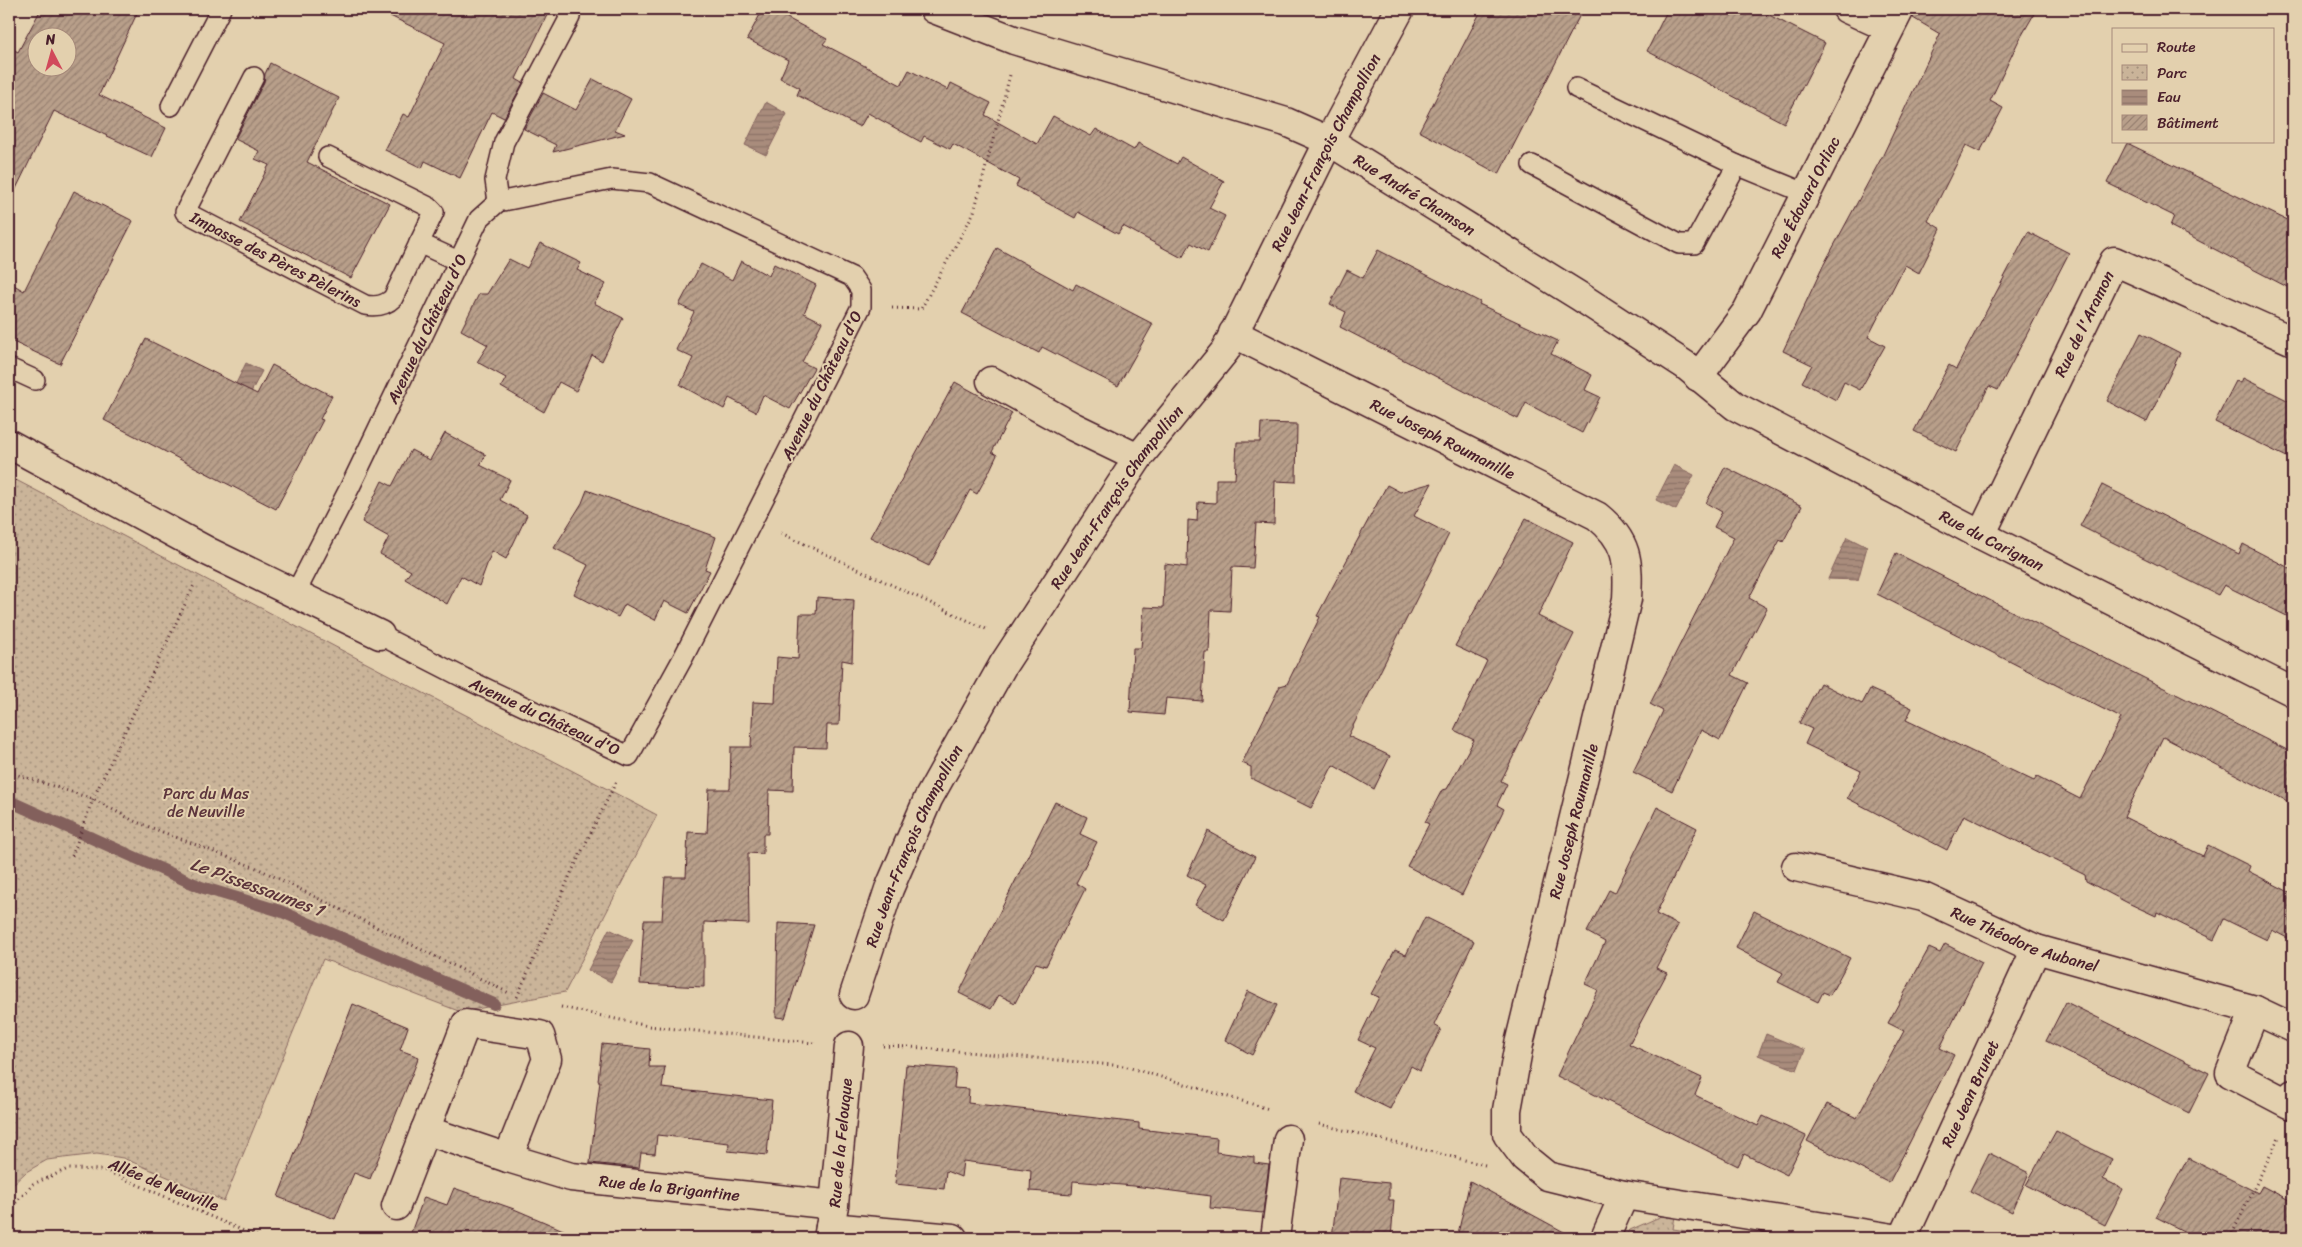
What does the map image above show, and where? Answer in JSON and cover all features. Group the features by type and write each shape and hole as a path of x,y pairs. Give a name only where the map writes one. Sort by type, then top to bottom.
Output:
{"street":[{"name":"Rue André Chamson","path":"934,9 1019,40 1286,122 1329,141 1580,296 1685,365 1698,377"},
{"name":"Rue Jean-François Champollion","path":"854,995 889,889 928,799 1017,644 1138,458 1225,351 1329,141 1400,9"},
{"path":"1847,9 1895,19"},
{"name":"Rue Édouard Orliac","path":"1698,377 1747,311 1805,193 1895,19"},
{"name":"Rue de l'Aramon","path":"1981,535 2114,261 2293,341"},
{"name":"Rue Joseph Roumanille","path":"1233,332 1597,516 1611,527 1625,551 1628,573 1627,599 1519,1044 1507,1110 1507,1134 1525,1158 1547,1176 1624,1195 1893,1238"},
{"name":"Rue du Carignan","path":"1698,377 1735,406 1981,535 2293,692"},
{"path":"991,381 1074,427 1138,458"},
{"name":"Avenue du Château d'O","path":"9,444 210,552 296,592 380,635"},
{"name":"Rue Théodore Aubanel","path":"1796,867 1923,897 2036,949 2255,1010 2293,1028"},
{"name":"Rue Jean Brunet","path":"1903,1238 2036,949"},
{"path":"2255,1010 2230,1073 2291,1099"},
{"path":"396,1206 466,1024 540,1036 547,1060 508,1158"},
{"name":"Rue de la Felouque","path":"831,1223 849,1046"},
{"name":"Rue de la Brigantine","path":"425,1130 571,1177 831,1223 952,1238"},
{"path":"1275,1238 1288,1139"},
{"path":"1605,1238 1624,1195"}],"lane":[{"path":"171,106 221,9"},
{"path":"498,202 495,180 504,142 570,17 566,9"},
{"name":"Impasse des Pères Pèlerins","path":"254,77 185,212 364,305 375,307 388,303 393,298 434,212 429,207 328,157"},
{"path":"1576,88 1736,165 1805,193"},
{"path":"1532,165 1679,244 1694,244 1736,165"},
{"name":"Avenue du Château d'O","path":"296,592 350,487 479,219 498,202 612,179 650,183 852,277 861,290 861,307 683,658 629,756 464,678 380,635"},
{"path":"419,243 458,261"},
{"path":"9,368 35,380"}],"path":[{"path":"861,307 921,309 974,212 1019,40"},
{"path":"754,520 1017,644"},
{"path":"72,856 93,798 210,552"},
{"path":"517,997 571,873 629,756"},
{"path":"9,772 93,798 134,821 259,869 517,997 526,999"},
{"path":"554,1005 648,1026 849,1046 911,1047 1124,1066 1274,1111"},
{"path":"2230,1238 2290,1116 2291,1099"},
{"path":"1312,1122 1500,1168 1525,1158"},
{"name":"Allée de Neuville","path":"9,1210 33,1184 68,1169 104,1170 260,1238"}],"green space":[{"name":"Parc du Mas de Neuville","path":"16,480 657,815 565,992 461,1012 323,959 224,1201 123,1158 97,1154 47,1160 26,1172 9,1188 9,494"},
{"path":"1664,1215 1675,1216 1673,1229 1733,1238 1622,1238 1630,1230"}],"water":[{"path":"766,102 787,114 766,155 745,145"},
{"path":"246,363 262,371 236,421 221,414"},
{"path":"1674,465 1694,475 1676,510 1656,500"},
{"path":"1847,537 1867,547 1858,580 1828,579"},
{"path":"609,929 633,940 611,982 588,970"},
{"path":"1766,1034 1805,1050 1797,1070 1758,1055"}],"building":[{"path":"41,9 139,9 99,95 166,128 152,157 54,111 9,203 9,47 18,52 28,33 28,78 78,78 78,28 31,28"},
{"path":"376,9 550,9 516,79 523,83 504,118 492,112 460,178 425,161 422,168 385,150 403,114 409,117 445,43"},
{"path":"763,9 770,9 827,39 823,44 901,85 909,70 948,90 951,83 991,103 985,115 1037,144 1053,116 1091,136 1096,129 1134,150 1138,143 1177,164 1181,157 1224,181 1209,208 1225,216 1208,252 1191,243 1182,258 1123,226 1118,234 1078,212 1075,218 1016,186 1019,180 953,144 950,149 924,136 921,142 868,113 860,127 797,95 800,88 780,78 788,60 747,39"},
{"path":"1482,9 1583,9 1499,174 1419,131"},
{"path":"1668,9 1757,9 1825,43 1784,123 1647,51"},
{"path":"1916,9 2037,9 2018,42 1990,101 2003,108 1980,152 1966,145 1928,221 1941,229 1919,273 1905,265 1868,337 1885,346 1860,390 1844,382 1836,400 1802,382 1812,365 1783,351 1823,266 1883,155 1940,34 1913,18"},
{"path":"270,63 339,98 307,162 390,204 351,278 240,222 269,165 255,159 259,151 235,139 264,82"},
{"path":"593,79 631,99 615,130 625,134 553,152 556,145 524,129 543,93 576,110"},
{"path":"2127,143 2293,223 2293,290 2170,226 2174,216 2107,183"},
{"path":"74,191 133,221 60,364 9,340 9,282 24,291"},
{"path":"2028,232 2069,253 1998,390 1989,386 1956,452 1914,431 1949,365 1956,369"},
{"path":"540,243 581,263 577,270 606,284 594,303 623,318 602,361 592,355 576,391 559,382 544,412 501,387 506,378 477,362 488,345 461,330 479,294 487,294 509,259 527,268"},
{"path":"997,248 1073,290 1076,284 1153,324 1118,386 1042,347 1039,353 962,313"},
{"path":"1378,250 1480,302 1479,304 1558,341 1551,354 1592,375 1585,390 1600,397 1582,433 1526,403 1518,419 1340,327 1346,312 1330,304 1347,270 1363,278"},
{"path":"741,261 769,276 774,264 816,285 804,313 822,322 802,362 814,368 790,409 763,395 756,412 729,398 724,409 680,385 693,358 676,350 694,312 679,305 701,264 732,280"},
{"path":"2141,333 2180,353 2147,422 2107,401"},
{"path":"146,339 257,394 272,365 332,396 320,419 323,420 276,509 104,420"},
{"path":"2243,378 2293,403 2293,460 2215,422 2236,381 2241,383"},
{"path":"955,382 1012,413 992,452 997,455 989,472 977,494 970,490 929,566 870,537"},
{"path":"1261,423 1297,424 1296,482 1275,481 1274,524 1256,523 1253,568 1232,567 1230,611 1211,610 1209,652 1205,652 1202,701 1166,698 1164,715 1130,712 1133,648 1141,648 1144,607 1163,608 1165,564 1187,567 1188,520 1197,521 1198,502 1216,503 1216,479 1235,479 1237,442 1260,442"},
{"path":"445,433 486,455 480,465 510,480 500,500 527,515 506,559 492,551 479,586 461,576 447,604 405,579 411,571 380,554 389,537 362,522 382,481 392,486 411,450 430,460"},
{"path":"1725,467 1802,506 1783,542 1780,540 1749,598 1767,608 1732,675 1748,683 1720,740 1701,730 1672,791 1633,772 1663,711 1650,704 1734,537 1714,527 1722,512 1706,503"},
{"path":"1432,483 1414,516 1449,534 1348,736 1390,756 1374,789 1333,765 1311,808 1251,778 1251,767 1242,763 1280,686 1287,684 1320,617 1317,616 1387,485 1400,492"},
{"path":"2102,485 2239,554 2243,544 2293,570 2293,619 2224,585 2218,595 2080,526"},
{"path":"587,490 716,537 705,569 710,571 688,613 664,601 655,620 625,604 618,617 574,594 588,565 554,548 582,503"},
{"path":"1526,518 1573,542 1538,616 1574,634 1501,781 1507,784 1497,805 1504,809 1462,895 1407,866 1429,824 1425,822 1442,790 1447,789 1474,740 1454,730 1487,661 1455,646"},
{"path":"1896,553 2293,753 2293,804 2163,737 2124,817 2203,856 2208,845 2250,866 2248,871 2293,894 2293,941 2272,930 2267,940 2224,919 2214,940 2157,912 2156,916 2128,903 2086,881 2085,875 1964,815 1947,850 1847,798 1861,771 1805,744 1812,729 1799,723 1820,683 1862,704 1870,689 1912,708 1906,720 2034,781 2037,777 2080,799 2121,718 1877,594"},
{"path":"817,597 854,600 852,662 842,660 839,725 827,725 826,748 794,747 793,791 769,790 768,834 763,834 763,854 748,853 749,924 704,922 704,987 640,984 644,920 662,920 665,877 686,877 688,832 707,833 709,789 730,789 731,747 751,747 753,702 775,703 777,657 798,659 800,614 816,614"},
{"path":"1055,802 1087,817 1080,834 1097,842 1076,883 1085,889 1046,966 1036,963 1015,1003 999,995 991,1009 959,993"},
{"path":"1657,807 1697,828 1656,914 1678,925 1656,968 1667,973 1629,1044 1702,1078 1695,1095 1758,1126 1763,1116 1806,1136 1787,1175 1744,1154 1738,1166 1557,1076 1598,990 1585,984 1605,942 1587,932 1609,890 1615,893"},
{"path":"1208,831 1255,857 1224,920 1195,905 1206,885 1187,875"},
{"path":"1754,911 1850,958 1830,995 1823,992 1818,1002 1778,982 1783,973 1736,948"},
{"path":"1425,917 1474,941 1434,1025 1441,1029 1420,1071 1411,1066 1390,1109 1353,1091 1375,1048 1358,1040 1379,997 1371,994 1395,950 1406,955"},
{"path":"778,923 814,925 785,1018 776,1017"},
{"path":"1945,944 1982,963 1940,1048 1954,1055 1889,1183 1807,1141 1827,1104 1857,1118 1904,1031 1888,1023 1929,948 1940,953"},
{"path":"1248,991 1277,1005 1252,1055 1225,1040"},
{"path":"2066,1002 2209,1073 2189,1113 2046,1041"},
{"path":"353,1004 408,1027 400,1050 419,1057 370,1179 354,1173 335,1219 278,1197"},
{"path":"602,1044 650,1049 649,1067 665,1067 662,1088 772,1100 767,1155 728,1151 729,1143 657,1135 655,1154 641,1153 639,1168 590,1163 600,1081 598,1081"},
{"path":"906,1065 956,1069 954,1088 969,1089 968,1103 1139,1123 1139,1129 1217,1138 1216,1152 1254,1157 1254,1163 1269,1165 1263,1213 1210,1208 1211,1196 1134,1186 1073,1181 1072,1194 1030,1191 1031,1170 963,1161 961,1177 946,1171 944,1189 895,1184"},
{"path":"2056,1131 2112,1159 2103,1179 2123,1189 2105,1225 2026,1185"},
{"path":"1989,1153 2029,1173 2012,1212 1970,1191"},
{"path":"2188,1158 2258,1193 2262,1186 2293,1202 2293,1238 2197,1238 2156,1217"},
{"path":"1339,1178 1389,1183 1389,1200 1394,1200 1391,1238 1332,1238"},
{"path":"1470,1181 1575,1238 1457,1238"},
{"path":"454,1188 514,1209 582,1238 409,1238 424,1197 447,1205"}],"waterway":[{"name":"Le Pissessaumes 1","path":"9,801 201,887 280,911 494,1004"}]}
